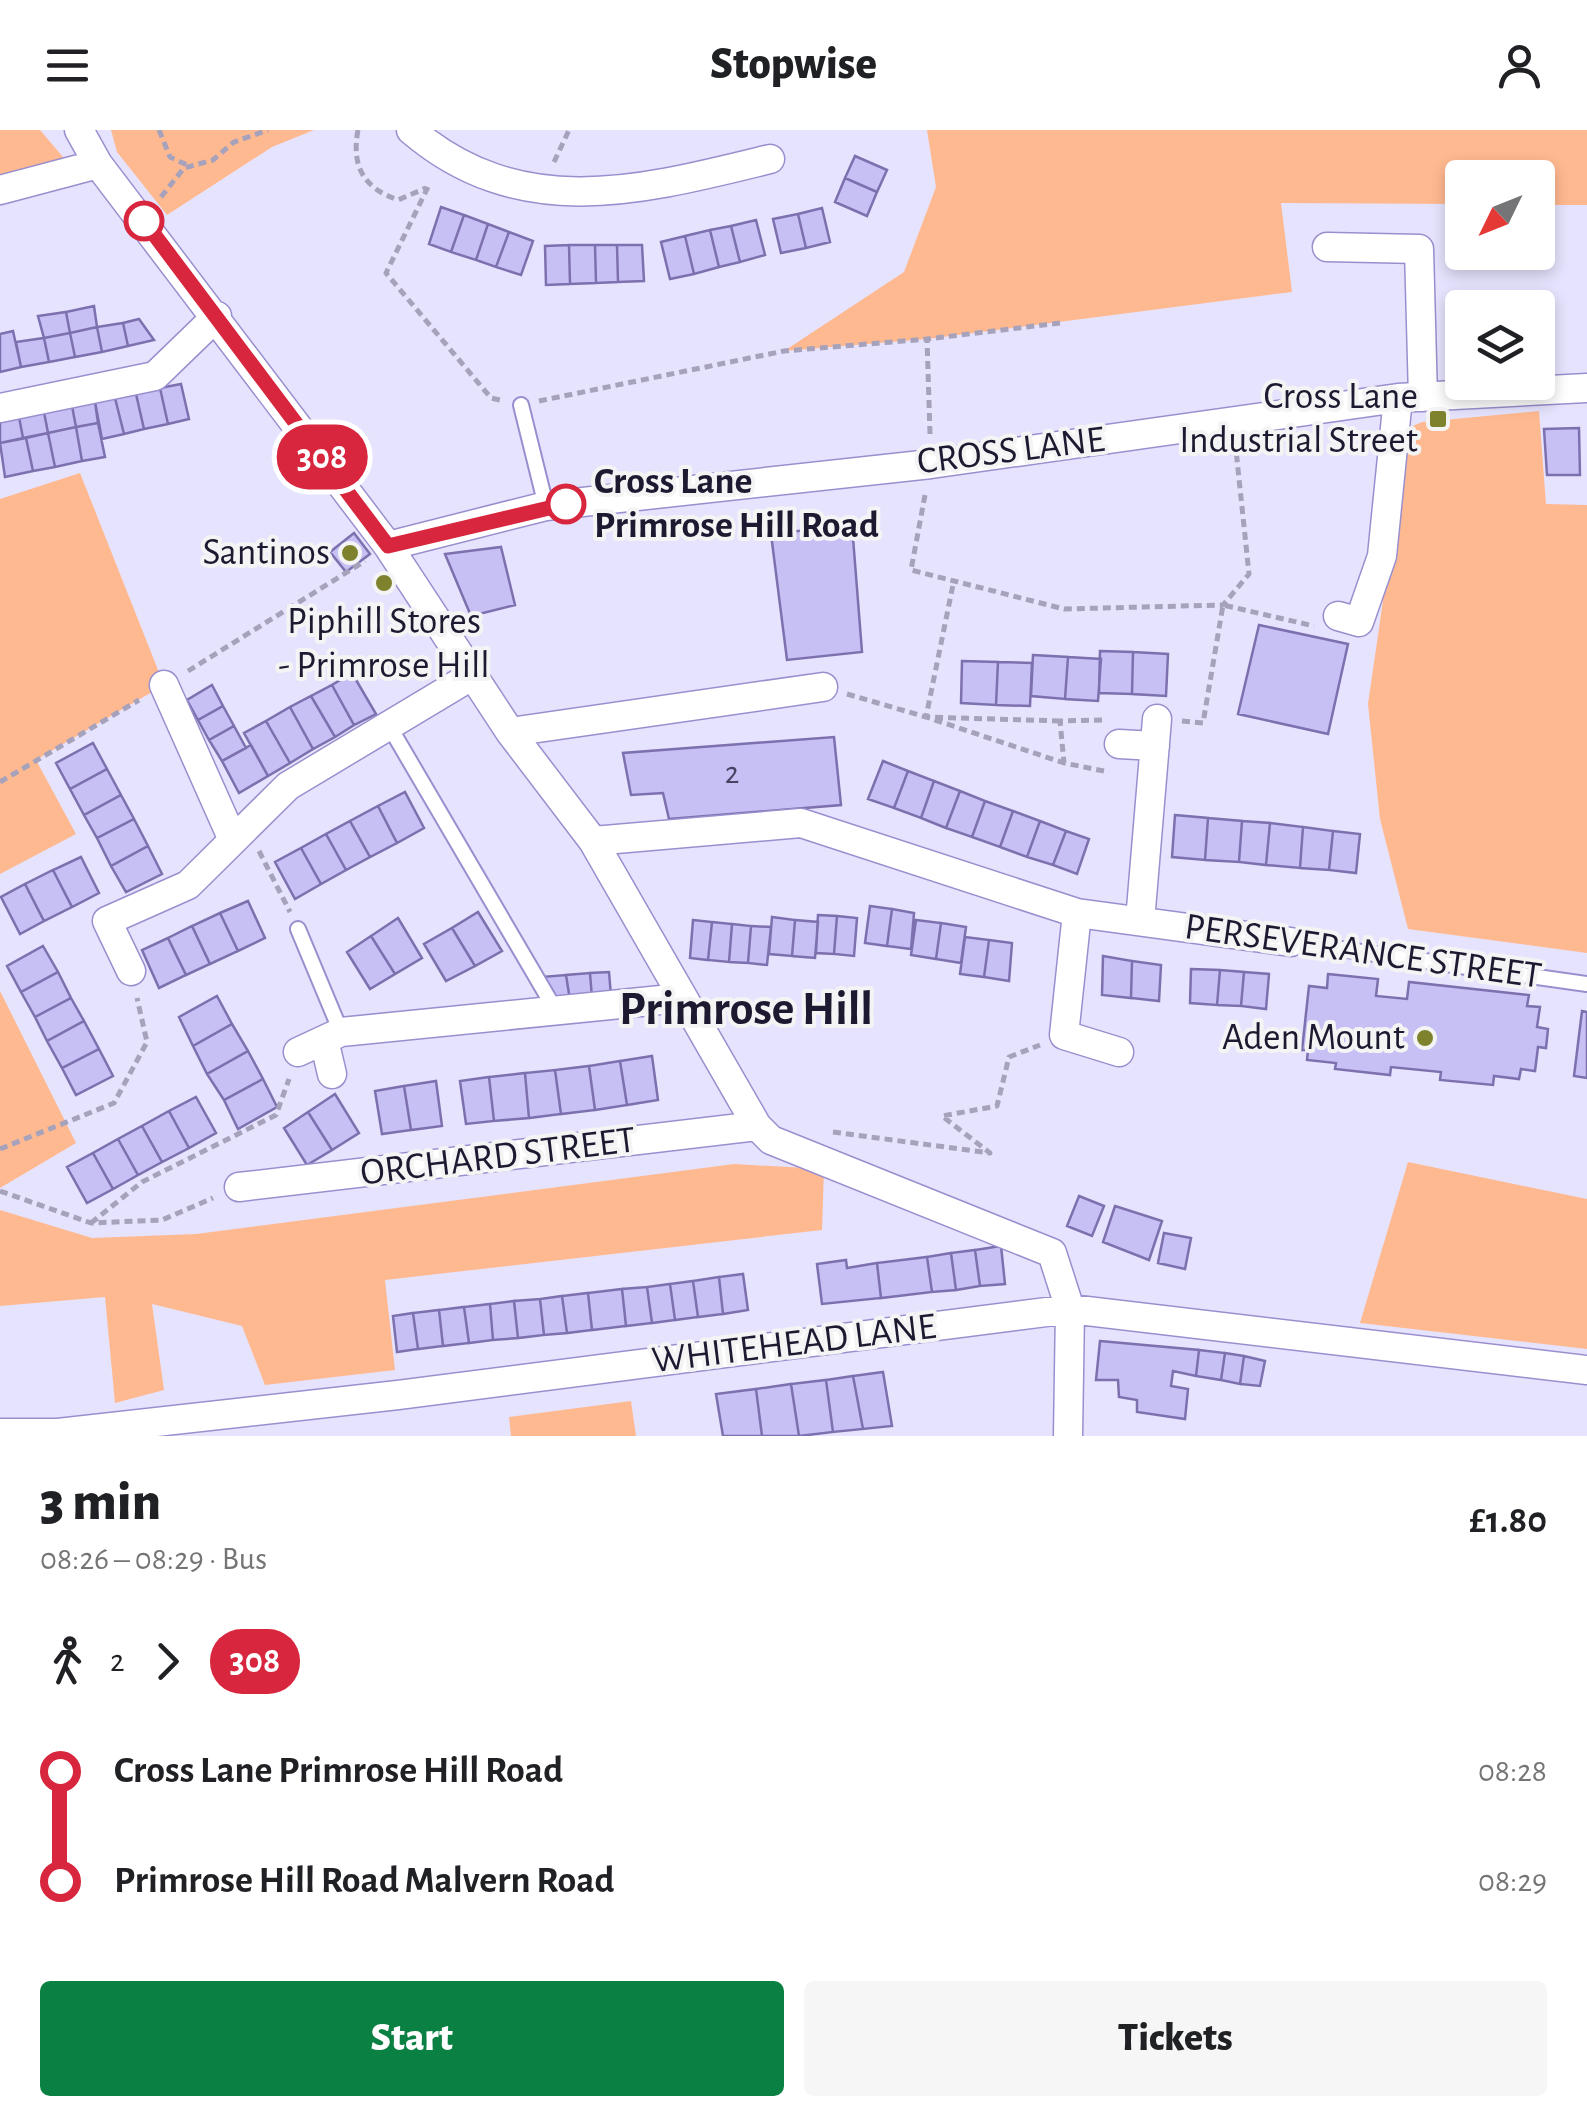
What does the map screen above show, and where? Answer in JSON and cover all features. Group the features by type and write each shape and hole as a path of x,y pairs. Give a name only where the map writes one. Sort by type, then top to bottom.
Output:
{"street":[{"path":"78,130 98,164 388,546 510,732 593,841 764,1133 1052,1253 1070,1308 1068,1436"},
{"path":"411,130 442,157 540,192 646,189 770,160"},
{"path":"0,190 98,164"},
{"path":"1326,248 1419,249 1410,397 1382,556 1358,622 1338,616"},
{"path":"0,408 155,376 217,316"},
{"name":"CROSS LANE","path":"388,546 546,506 931,464 1410,397 1587,388"},
{"path":"131,971 107,921 188,885 288,786 473,676"},
{"path":"164,685 241,835"},
{"path":"510,732 823,687"},
{"name":"PERSEVERANCE STREET","path":"1119,744 1156,732 1140,920"},
{"name":"PERSEVERANCE STREET","path":"593,841 801,823 1076,913 1291,942"},
{"path":"1076,913 1064,1035 1119,1052"},
{"path":"298,1052 333,1036 682,998"},
{"path":"332,1074 333,1036"},
{"name":"ORCHARD STREET","path":"239,1187 764,1133"},
{"name":"WHITEHEAD LANE","path":"0,1433 58,1433 379,1397 1070,1308 1587,1370"}],"lane":[{"path":"521,405 546,506"},
{"path":"387,724 556,1012"},
{"path":"298,928 333,1036"},
{"name":"PERSEVERANCE STREET","path":"1291,942 1587,984"}],"path":[{"path":"159,130 170,156 190,167"},
{"path":"234,130 234,142"},
{"path":"158,201 190,167 213,160 234,142 268,130"},
{"path":"358,130 357,164 374,191 398,200 428,187"},
{"path":"442,157 386,274 491,398 521,405 784,350 927,340 1060,322"},
{"path":"927,340 931,464 911,570 1064,609 1223,605 1332,630 1338,616"},
{"path":"1223,605 1248,574 1233,422"},
{"path":"0,782 388,546"},
{"path":"926,717 954,580"},
{"path":"823,687 1064,763"},
{"path":"926,717 1060,721"},
{"path":"241,835 298,928"},
{"path":"0,1149 114,1103 147,1042 131,971"},
{"path":"764,1133 815,1130 990,1153 942,1116 997,1106 1009,1058 1064,1035"},
{"path":"91,1223 142,1182 276,1116 298,1052"},
{"path":"0,1191 91,1223 162,1220 239,1187"}],"shaded area":[{"path":"0,130 40,130 69,164 0,183"},
{"path":"111,130 314,130 272,147 167,215 117,152"},
{"path":"927,130 1587,130 1587,205 1555,205 1555,160 1445,160 1445,204 1281,203 1292,292 927,339 784,351 904,272 936,187"},
{"path":"1539,411 1546,504 1587,505 1587,953 1408,929 1380,819 1368,704 1408,428 1422,422"},
{"path":"80,473 164,685 36,760 76,834 0,874 0,499"},
{"path":"0,991 76,1143 0,1188"},
{"path":"1408,1162 1587,1199 1587,1349 1360,1323"},
{"path":"734,1164 824,1169 822,1230 385,1280 395,1370 265,1385 242,1326 152,1304 164,1390 115,1403 105,1297 0,1306 0,1210 92,1238 196,1234"},
{"path":"631,1401 636,1436 511,1436 509,1417"}],"building":[{"path":"855,156 887,170 877,192 845,178"},
{"path":"845,178 877,192 867,216 835,202"},
{"path":"441,207 464,215 451,252 429,244"},
{"path":"822,208 830,242 806,248 798,214"},
{"path":"798,214 806,248 781,253 773,219"},
{"path":"464,215 488,224 476,260 451,252"},
{"path":"756,220 765,255 740,262 731,226"},
{"path":"488,224 509,232 496,267 476,260"},
{"path":"731,226 740,262 719,267 710,230"},
{"path":"710,230 719,267 694,274 685,236"},
{"path":"509,232 533,241 521,275 496,267"},
{"path":"685,236 694,274 670,279 661,242"},
{"path":"569,245 595,245 596,283 570,284"},
{"path":"569,245 570,284 546,285 545,246"},
{"path":"595,245 617,245 618,282 596,283"},
{"path":"617,245 642,245 644,281 618,282"},
{"path":"94,306 97,327 70,333 66,312"},
{"path":"66,312 70,333 44,338 38,316"},
{"path":"139,319 154,340 128,346 123,323"},
{"path":"123,323 128,346 102,352 97,327"},
{"path":"97,327 102,352 75,357 70,333"},
{"path":"13,331 21,367 0,372 0,334"},
{"path":"70,333 75,357 49,362 44,338"},
{"path":"44,338 49,362 21,367 16,342"},
{"path":"181,384 189,419 168,424 160,388"},
{"path":"160,388 168,424 144,429 136,394"},
{"path":"136,394 144,429 124,434 115,398"},
{"path":"115,398 124,434 102,439 95,402"},
{"path":"95,402 98,423 76,427 72,406"},
{"path":"72,406 76,427 48,433 44,412"},
{"path":"44,412 48,433 23,438 19,417"},
{"path":"19,417 23,438 0,443 0,421"},
{"path":"98,423 105,457 82,461 76,427"},
{"path":"76,427 82,461 55,467 48,433"},
{"path":"1579,428 1580,475 1547,475 1544,429"},
{"path":"48,433 55,467 33,471 26,438"},
{"path":"26,438 33,471 5,477 0,443"},
{"path":"852,525 862,652 787,660 771,534"},
{"name":"Santinos","path":"354,533 370,554 346,572 330,552"},
{"path":"501,547 515,605 471,616 445,554"},
{"path":"1259,625 1348,644 1328,734 1238,714"},
{"path":"1100,651 1133,652 1132,694 1099,693"},
{"path":"1133,652 1168,654 1166,696 1132,694"},
{"path":"1033,655 1068,657 1065,699 1031,696"},
{"path":"1068,657 1101,659 1098,701 1065,699"},
{"path":"962,661 998,662 996,705 961,703"},
{"path":"998,662 1032,663 1030,706 996,705"},
{"path":"352,673 376,714 354,725 332,685"},
{"path":"212,685 223,706 198,720 187,700"},
{"path":"332,685 354,725 335,737 311,696"},
{"path":"311,696 335,737 313,749 290,707"},
{"path":"223,706 234,726 209,740 198,720"},
{"path":"290,707 313,749 290,763 266,721"},
{"path":"266,721 290,763 268,776 244,733"},
{"path":"234,726 246,748 222,761 209,740"},
{"path":"834,737 841,805 669,819 663,793 631,795 623,753"},
{"path":"93,743 107,769 70,789 56,763"},
{"path":"251,745 268,776 239,793 222,761"},
{"path":"883,761 908,771 894,808 868,799"},
{"path":"107,769 121,795 84,815 70,789"},
{"path":"908,771 934,781 921,818 894,808"},
{"path":"934,781 960,791 946,828 921,818"},
{"path":"960,791 985,801 972,837 946,828"},
{"path":"405,792 424,828 397,843 378,806"},
{"path":"121,795 134,819 97,838 84,815"},
{"path":"985,801 1013,811 1000,847 972,837"},
{"path":"378,806 397,843 370,857 350,821"},
{"path":"1013,811 1040,821 1027,857 1000,847"},
{"path":"1175,815 1208,818 1205,860 1172,857"},
{"path":"1208,818 1242,821 1239,862 1205,860"},
{"path":"134,819 148,846 111,866 97,838"},
{"path":"350,821 370,857 346,870 326,834"},
{"path":"1040,821 1066,831 1053,865 1027,857"},
{"path":"1242,821 1270,823 1266,865 1239,862"},
{"path":"1270,823 1303,827 1300,868 1266,865"},
{"path":"1303,827 1333,831 1329,870 1300,868"},
{"path":"1066,831 1089,839 1077,874 1053,865"},
{"path":"1333,831 1360,834 1356,873 1329,870"},
{"path":"326,834 346,870 321,884 301,848"},
{"path":"148,846 162,874 126,892 111,866"},
{"path":"301,848 321,884 295,899 275,862"},
{"path":"81,857 99,893 72,907 53,870"},
{"path":"53,870 72,907 44,921 25,884"},
{"path":"25,884 44,921 20,934 1,897"},
{"path":"248,901 265,938 238,951 220,913"},
{"path":"870,906 892,909 887,946 865,943"},
{"path":"892,909 914,913 911,949 887,946"},
{"path":"478,912 502,951 475,966 452,928"},
{"path":"220,913 238,951 210,964 192,926"},
{"path":"818,915 837,916 834,954 816,953"},
{"path":"837,916 857,918 854,956 834,954"},
{"path":"772,917 795,920 792,956 769,954"},
{"path":"398,918 422,958 395,974 371,936"},
{"path":"693,920 712,922 708,960 690,958"},
{"path":"795,920 818,922 815,958 792,956"},
{"path":"916,920 941,923 936,959 911,955"},
{"path":"712,922 732,924 729,962 708,960"},
{"path":"941,923 966,927 961,963 936,959"},
{"path":"732,924 751,926 748,963 729,962"},
{"path":"192,926 210,964 186,975 168,938"},
{"path":"751,926 771,927 767,965 748,963"},
{"path":"452,928 475,966 446,981 424,944"},
{"path":"371,936 395,974 370,989 347,952"},
{"path":"965,937 989,940 984,977 960,974"},
{"path":"168,938 186,975 159,988 142,950"},
{"path":"989,940 1012,943 1009,981 984,977"},
{"path":"43,946 58,972 21,992 7,966"},
{"path":"1103,956 1132,961 1131,998 1102,995"},
{"path":"1132,961 1161,965 1159,1001 1131,998"},
{"path":"1191,969 1220,970 1217,1005 1190,1003"},
{"path":"1220,970 1244,972 1241,1006 1217,1005"},
{"path":"58,972 71,998 35,1017 21,992"},
{"path":"609,972 611,996 592,998 590,973"},
{"path":"1244,972 1269,974 1266,1009 1241,1006"},
{"path":"590,973 592,998 570,1000 566,975"},
{"name":"Aden Mount","path":"1328,974 1378,979 1376,996 1407,999 1409,982 1529,995 1527,1006 1540,1007 1537,1027 1548,1029 1546,1048 1538,1047 1535,1071 1521,1069 1519,1079 1494,1076 1493,1085 1440,1080 1441,1072 1391,1067 1390,1075 1335,1069 1336,1063 1307,1060 1308,1050 1302,1050 1309,986 1327,988"},
{"path":"566,975 570,1000 553,1000 541,977"},
{"path":"217,996 232,1024 193,1046 179,1017"},
{"path":"71,998 84,1021 47,1041 35,1017"},
{"path":"1582,1011 1587,1012 1587,1078 1574,1076"},
{"path":"84,1021 99,1049 62,1068 47,1041"},
{"path":"232,1024 248,1051 207,1074 193,1046"},
{"path":"99,1049 113,1076 76,1095 62,1068"},
{"path":"248,1051 263,1079 224,1100 207,1074"},
{"path":"652,1056 658,1100 627,1105 620,1061"},
{"path":"620,1061 627,1105 595,1110 589,1066"},
{"path":"589,1066 595,1110 561,1114 555,1070"},
{"path":"555,1070 561,1114 529,1118 525,1073"},
{"path":"525,1073 529,1118 494,1121 489,1077"},
{"path":"489,1077 494,1121 466,1124 460,1081"},
{"path":"263,1079 277,1107 238,1129 224,1100"},
{"path":"436,1081 442,1126 411,1130 404,1086"},
{"path":"404,1086 411,1130 382,1134 375,1091"},
{"path":"335,1094 359,1133 332,1150 308,1112"},
{"path":"196,1097 216,1133 189,1148 169,1111"},
{"path":"169,1111 189,1148 162,1162 142,1126"},
{"path":"308,1112 332,1150 307,1165 284,1128"},
{"path":"142,1126 162,1162 138,1175 118,1139"},
{"path":"118,1139 138,1175 113,1189 93,1153"},
{"path":"93,1153 113,1189 87,1203 67,1167"},
{"path":"1079,1196 1104,1206 1092,1236 1067,1226"},
{"path":"1115,1206 1162,1221 1149,1260 1103,1242"},
{"path":"1164,1233 1191,1238 1185,1269 1158,1263"},
{"path":"1001,1246 1005,1284 980,1286 975,1250"},
{"path":"975,1250 980,1286 956,1290 951,1253"},
{"path":"951,1253 956,1290 932,1292 927,1257"},
{"path":"927,1257 932,1292 881,1298 877,1263"},
{"path":"846,1260 847,1268 877,1263 881,1298 822,1304 817,1264"},
{"path":"743,1274 748,1310 723,1314 719,1277"},
{"path":"719,1277 723,1314 698,1317 693,1281"},
{"path":"693,1281 698,1317 675,1320 670,1284"},
{"path":"670,1284 675,1320 652,1323 647,1287"},
{"path":"647,1287 652,1323 626,1326 622,1289"},
{"path":"622,1289 626,1326 592,1330 588,1293"},
{"path":"588,1293 592,1330 567,1333 562,1296"},
{"path":"562,1296 567,1333 544,1335 540,1299"},
{"path":"540,1299 544,1335 518,1338 514,1301"},
{"path":"514,1301 518,1338 493,1340 490,1304"},
{"path":"490,1304 493,1340 469,1343 464,1307"},
{"path":"464,1307 469,1343 443,1346 439,1310"},
{"path":"439,1310 443,1346 418,1349 413,1313"},
{"path":"413,1313 418,1349 397,1352 393,1316"},
{"path":"1100,1341 1199,1350 1196,1376 1173,1371 1171,1386 1188,1389 1185,1419 1137,1412 1137,1400 1119,1397 1118,1380 1096,1380"},
{"path":"1199,1350 1225,1353 1221,1380 1196,1376"},
{"path":"1225,1353 1244,1356 1240,1384 1221,1380"},
{"path":"1244,1356 1265,1361 1260,1386 1240,1384"},
{"path":"883,1372 892,1426 863,1429 853,1376"},
{"path":"853,1376 863,1429 833,1432 826,1380"},
{"path":"826,1380 833,1432 799,1436 791,1384"},
{"path":"791,1384 799,1436 762,1436 756,1389"},
{"path":"756,1389 762,1436 723,1436 716,1394"}],"bus line":[{"name":"308","path":"144,221 388,546 566,504"}],"place":[{"name":"Cross Lane Industrial Street","path":"1438,419"},
{"name":"Cross Lane Primrose Hill Road","path":"566,504"},
{"name":"Santinos","path":"350,553"},
{"name":"Piphill Stores - Primrose Hill","path":"384,583"},
{"name":"Aden Mount","path":"1425,1038"}],"district":[{"name":"Primrose Hill","path":"746,1010"}]}
